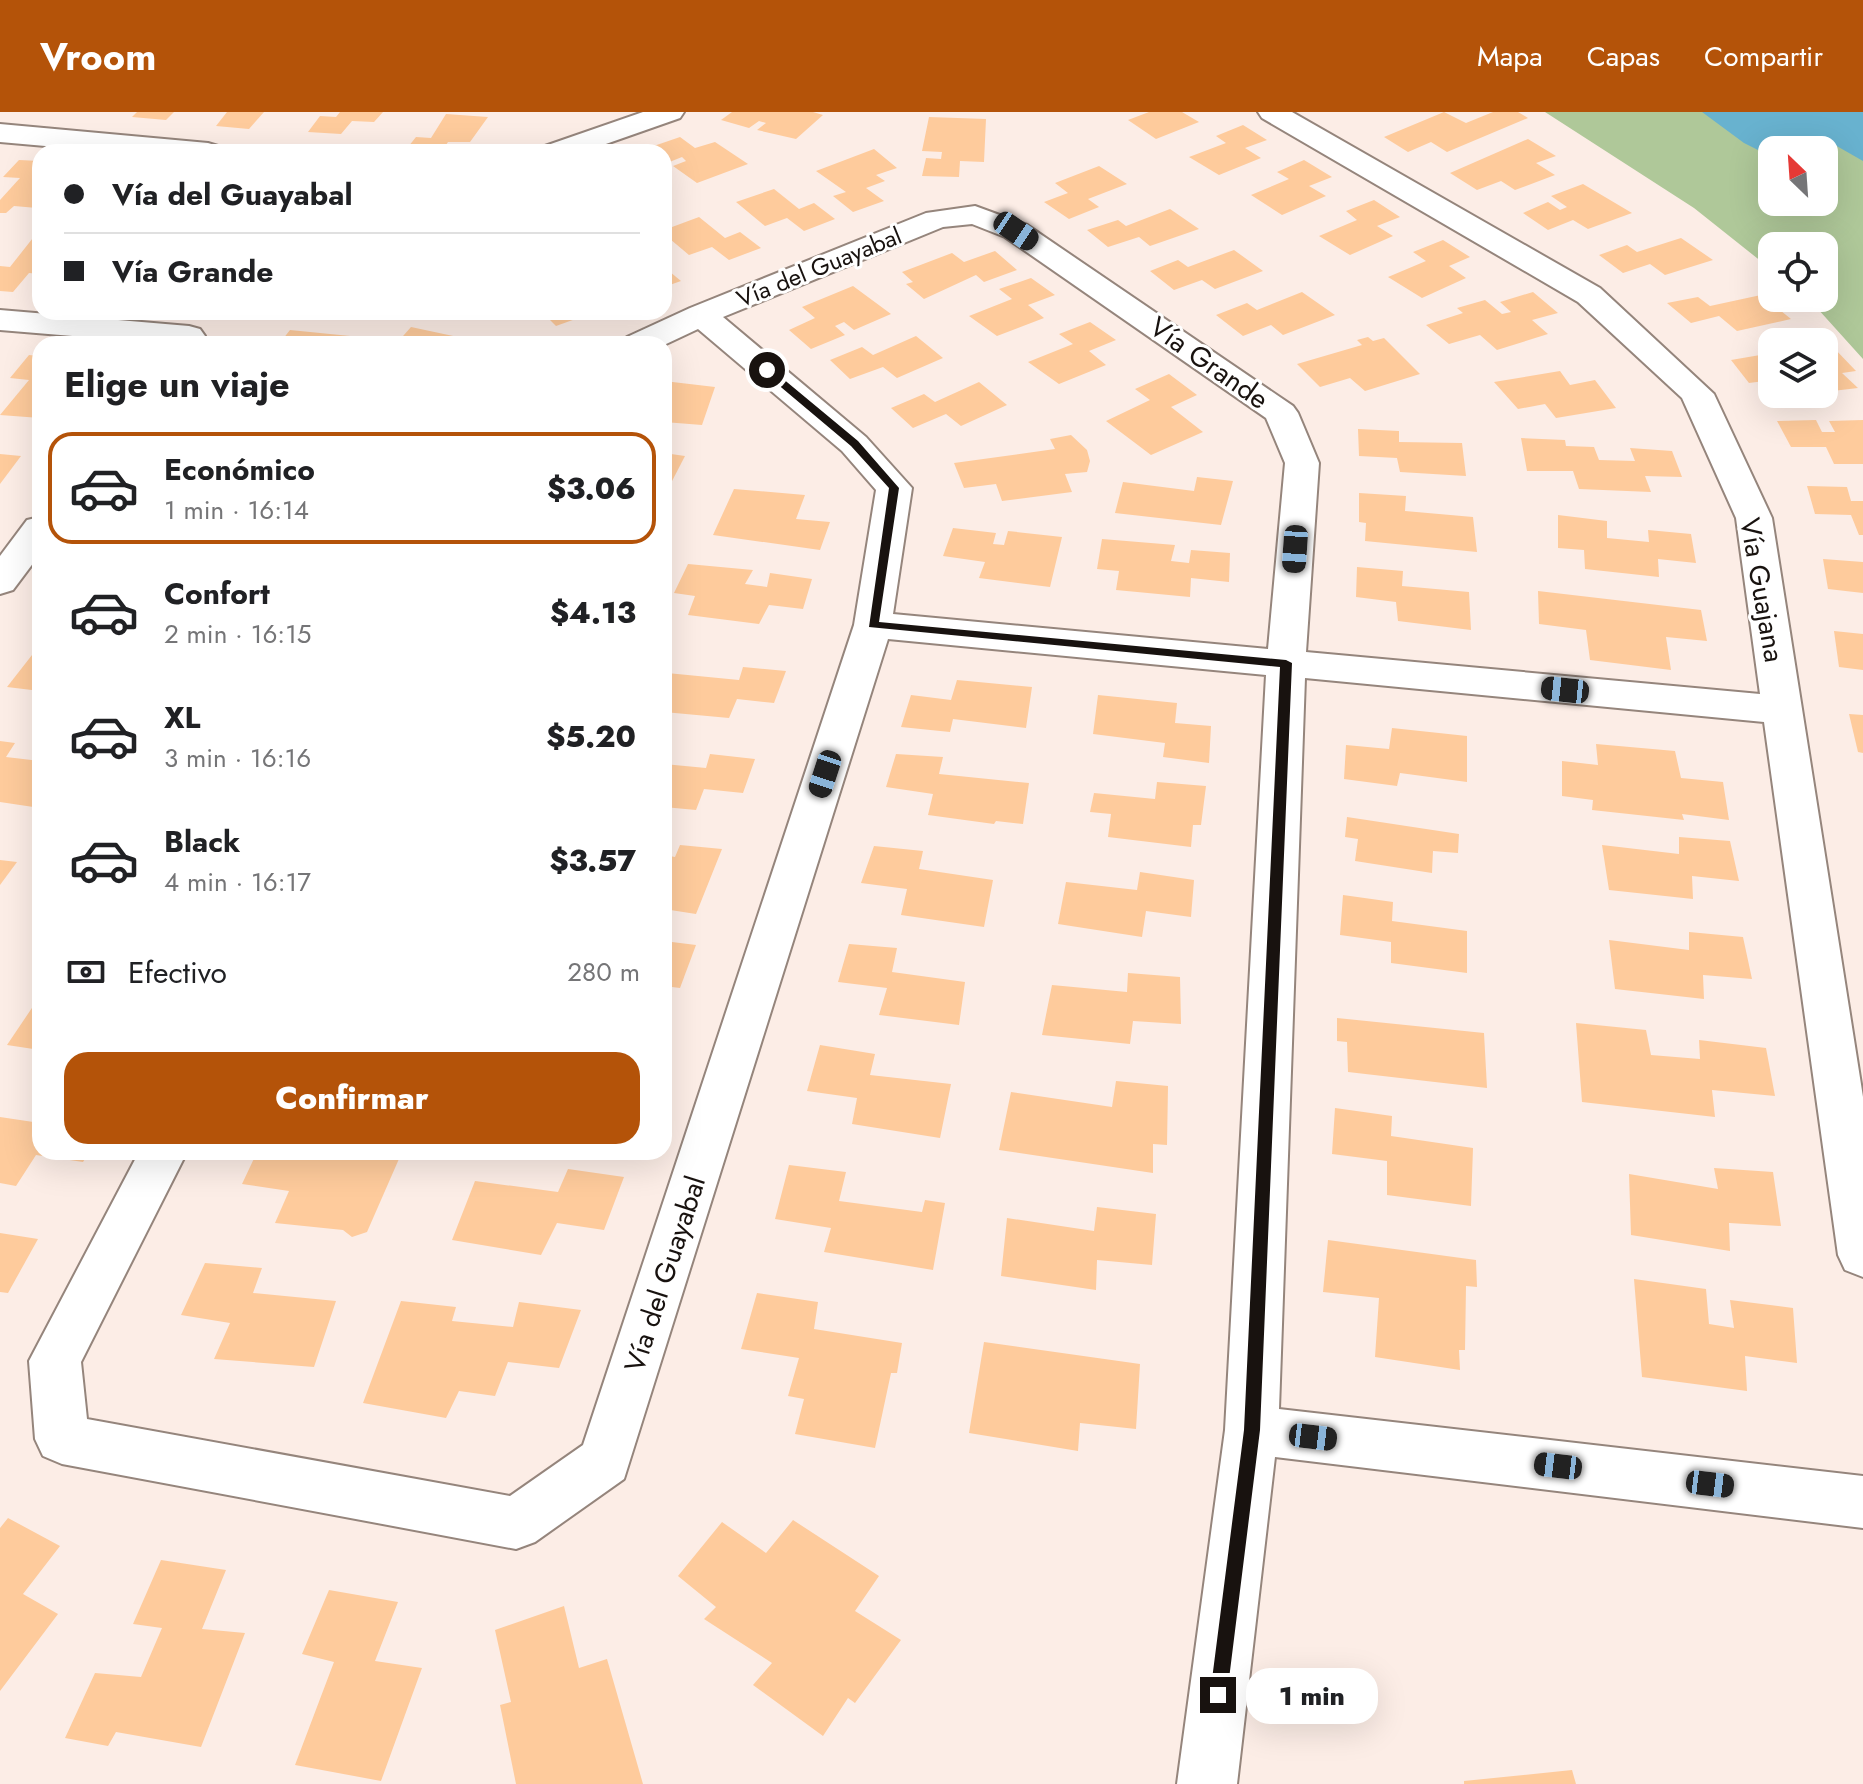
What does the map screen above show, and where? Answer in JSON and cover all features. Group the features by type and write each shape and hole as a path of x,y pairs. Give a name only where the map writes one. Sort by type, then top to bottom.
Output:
{"street":[{"path":"578,144 670,112"},
{"name":"Vía Guajana","path":"1272,112 1589,295 1697,394 1754,518 1863,1255"},
{"path":"0,133 120,144"},
{"name":"Vía Grande","path":"937,219 975,215 1016,231 1281,413 1302,463 1286,663 1252,1430 1207,1784"},
{"name":"Vía del Guayabal","path":"656,336 937,219"},
{"name":"Vía del Guayabal","path":"159,1160 55,1361 62,1439 516,1523 605,1461 873,625 894,488 854,444 701,315"},
{"path":"0,320 149,336"},
{"path":"190,336 205,320"},
{"path":"6,565 32,537"},
{"path":"873,625 1782,710"},
{"path":"1252,1430 1863,1502"}],"green space":[{"path":"1545,112 1863,112 1863,359 1821,312 1838,312 1838,232 1758,232 1758,259 1694,208"}],"water":[{"path":"1702,112 1863,112 1863,161 1838,147 1838,136 1758,136 1758,150"}],"building":[{"path":"137,112 174,112 166,120 132,117"},
{"path":"227,112 264,112 249,129 216,126"},
{"path":"340,112 383,112 374,122 352,121 341,134 308,132 320,116 336,117"},
{"path":"732,112 813,112 823,115 796,139 757,130 766,123 759,121 749,128 721,120"},
{"path":"1149,112 1182,112 1199,122 1156,139 1128,120"},
{"path":"1444,112 1466,123 1493,112 1518,112 1528,118 1447,152 1431,142 1408,152 1384,137"},
{"path":"446,114 488,117 470,142 410,144 416,137 431,138"},
{"path":"929,117 986,119 984,162 960,161 959,177 922,176 926,158 941,159 942,152 922,151"},
{"path":"1243,125 1267,140 1245,148 1261,158 1219,175 1189,157 1226,143 1216,136"},
{"path":"680,137 695,148 715,142 748,164 697,183 673,166 686,161 682,157 672,161 672,144 660,144"},
{"path":"1528,139 1556,156 1536,163 1555,175 1515,190 1501,181 1477,190 1450,173"},
{"path":"874,149 897,168 876,175 885,181 866,188 884,201 853,212 833,196 846,192 816,171"},
{"path":"19,160 32,161 32,208 14,206 6,213 0,213 0,200 20,178 3,177"},
{"path":"1304,160 1332,177 1309,186 1326,196 1282,215 1251,195 1289,179 1277,172"},
{"path":"1099,166 1127,184 1088,199 1099,207 1069,219 1044,202 1068,193 1055,183"},
{"path":"1583,184 1632,213 1588,229 1573,220 1548,230 1523,213 1548,202 1560,210 1567,207 1551,196"},
{"path":"774,189 799,209 814,203 835,219 804,231 787,218 765,226 736,202"},
{"path":"1374,200 1400,217 1377,226 1393,236 1350,255 1319,236 1357,220 1346,211"},
{"path":"1170,209 1199,229 1150,246 1139,237 1108,247 1087,230 1118,220 1126,226"},
{"path":"699,217 725,238 740,232 761,248 729,260 712,247 689,255 672,241 672,227"},
{"path":"1681,238 1713,260 1665,275 1650,264 1623,273 1599,255 1627,245 1637,252"},
{"path":"32,239 32,273 13,292 0,291 0,266 10,267"},
{"path":"1443,240 1470,257 1449,266 1466,278 1422,298 1388,277 1426,261 1413,252"},
{"path":"1234,250 1263,271 1215,289 1202,280 1174,290 1150,271 1178,260 1188,267"},
{"path":"995,251 1017,270 984,282 976,275 924,299 906,284 913,282 902,272 952,253 964,262"},
{"path":"672,274 681,281 672,284"},
{"path":"1031,278 1055,295 1028,305 1044,318 997,336 969,316 1012,299 999,289"},
{"path":"853,286 891,314 854,330 844,322 835,326 845,335 811,349 789,330 815,318 802,307"},
{"path":"1302,292 1335,315 1283,335 1271,325 1243,336 1216,315 1247,303 1257,310"},
{"path":"1533,292 1558,313 1532,320 1548,334 1497,350 1480,335 1449,344 1426,325 1463,313 1457,308 1485,300 1502,314 1511,312 1500,302"},
{"path":"1758,296 1758,312 1782,312 1791,319 1737,331 1719,316 1691,323 1667,303 1698,297 1710,306"},
{"path":"550,320 573,320 556,326"},
{"path":"1090,322 1116,340 1089,351 1106,365 1059,384 1028,362 1073,344 1059,334"},
{"path":"411,327 453,336 403,336"},
{"path":"290,330 350,336 285,336"},
{"path":"916,336 943,358 897,378 883,367 850,379 830,360 862,347 873,355"},
{"path":"1368,337 1373,341 1384,338 1420,374 1365,391 1350,378 1320,387 1297,364 1362,345 1357,340"},
{"path":"1838,352 1856,371 1842,373 1858,388 1838,390"},
{"path":"32,355 32,417 0,415 29,380 10,378"},
{"path":"1758,355 1758,382 1749,383 1731,360"},
{"path":"1560,371 1570,385 1595,380 1616,408 1556,418 1545,404 1518,409 1494,382"},
{"path":"1169,374 1197,395 1171,407 1203,432 1151,455 1106,421 1150,400 1135,389"},
{"path":"672,382 715,387 702,425 672,423"},
{"path":"979,382 1007,405 961,426 946,414 913,428 891,408 924,394 935,402"},
{"path":"1816,420 1822,432 1835,432 1829,421 1863,420 1863,464 1834,464 1826,447 1791,447 1777,421"},
{"path":"1358,429 1399,431 1399,442 1462,443 1466,476 1400,472 1397,458 1359,456"},
{"path":"1071,435 1087,450 1090,461 1087,472 1065,474 1072,492 1002,501 996,484 964,488 954,463 1055,449 1050,439"},
{"path":"1521,438 1565,440 1566,446 1594,447 1599,460 1635,461 1630,448 1672,451 1682,477 1645,476 1651,492 1579,489 1573,471 1527,471"},
{"path":"0,454 21,456 0,484"},
{"path":"672,454 685,456 672,481"},
{"path":"1197,477 1233,481 1221,525 1115,513 1123,482 1194,491"},
{"path":"1807,486 1847,487 1851,501 1863,501 1863,535 1859,535 1851,515 1815,514"},
{"path":"734,489 805,495 796,519 830,522 820,550 713,535"},
{"path":"1359,493 1406,496 1405,511 1473,517 1477,552 1365,541 1366,523 1359,522"},
{"path":"1558,515 1607,521 1607,538 1649,542 1648,530 1691,534 1696,563 1658,559 1659,577 1585,569 1584,550 1558,548"},
{"path":"953,528 996,533 993,544 1004,545 1008,531 1062,537 1050,587 979,578 985,562 943,556"},
{"path":"1102,539 1175,545 1171,561 1189,563 1191,550 1230,553 1229,582 1191,578 1190,597 1116,590 1119,571 1097,569"},
{"path":"1823,559 1863,562 1863,593 1828,589"},
{"path":"688,564 753,570 745,584 767,587 770,573 812,579 803,609 769,605 759,624 688,615 695,596 674,593"},
{"path":"1357,567 1403,571 1402,586 1469,592 1471,630 1398,621 1396,602 1356,597"},
{"path":"1538,591 1701,610 1707,641 1666,637 1671,670 1590,660 1586,630 1539,624"},
{"path":"1834,631 1863,634 1863,670 1839,667"},
{"path":"32,655 32,690 7,687"},
{"path":"743,667 786,671 774,703 737,699 729,718 672,713 672,673 739,680"},
{"path":"957,680 1032,687 1026,728 953,719 950,732 901,727 911,695 951,700"},
{"path":"1098,695 1177,703 1175,723 1211,726 1209,763 1163,757 1165,743 1093,734"},
{"path":"1849,714 1863,715 1863,753 1858,752"},
{"path":"1392,728 1467,736 1467,782 1400,773 1397,786 1344,779 1346,745 1389,749"},
{"path":"0,741 15,743 6,757 32,760 32,807 0,802"},
{"path":"1596,744 1675,751 1681,778 1723,782 1729,820 1682,814 1684,820 1592,810 1593,800 1562,796 1562,761 1598,765"},
{"path":"710,754 755,759 743,793 704,789 696,810 672,808 672,765 706,768"},
{"path":"896,754 943,757 939,774 1029,783 1023,824 996,821 994,824 928,815 933,794 886,787"},
{"path":"1157,782 1206,786 1201,825 1193,825 1191,847 1108,837 1111,814 1090,812 1094,793 1155,799"},
{"path":"1347,817 1459,834 1458,853 1433,851 1432,873 1355,861 1358,839 1345,837"},
{"path":"1679,837 1730,841 1739,881 1692,876 1693,899 1609,890 1602,845 1679,854"},
{"path":"680,845 722,849 696,914 672,910 672,856 675,857"},
{"path":"874,846 923,851 919,869 993,880 984,927 901,915 907,889 861,883"},
{"path":"0,860 17,862 0,885"},
{"path":"1140,872 1194,880 1191,917 1146,911 1142,937 1058,924 1066,882 1137,890"},
{"path":"1343,895 1393,902 1392,921 1467,931 1467,973 1391,963 1391,942 1340,935"},
{"path":"1689,932 1743,937 1752,979 1703,975 1704,999 1615,989 1609,940 1689,950"},
{"path":"672,942 696,945 680,988 672,987"},
{"path":"849,944 897,948 892,972 965,982 959,1025 879,1015 887,988 838,982"},
{"path":"1128,973 1180,977 1181,1024 1133,1021 1130,1044 1042,1035 1052,985 1127,992"},
{"path":"32,1008 32,1049 7,1045"},
{"path":"1337,1018 1484,1033 1487,1088 1348,1072 1347,1042 1337,1041"},
{"path":"1576,1023 1646,1030 1651,1055 1700,1059 1699,1040 1766,1048 1775,1096 1712,1090 1715,1117 1582,1102"},
{"path":"820,1045 875,1054 870,1075 951,1084 940,1138 852,1124 857,1098 807,1091"},
{"path":"1116,1081 1168,1086 1167,1145 1153,1144 1153,1173 999,1150 1011,1092 1112,1107"},
{"path":"1335,1108 1392,1116 1391,1136 1473,1148 1471,1206 1387,1195 1387,1161 1332,1154"},
{"path":"0,1117 32,1122 33,1160 16,1186 0,1183"},
{"path":"253,1160 398,1160 367,1232 352,1237 343,1230 275,1223 289,1191 242,1184"},
{"path":"789,1165 846,1172 839,1201 922,1212 925,1200 945,1203 933,1270 824,1252 831,1228 775,1219"},
{"path":"1714,1168 1773,1172 1781,1226 1729,1223 1730,1251 1631,1235 1629,1174 1718,1189"},
{"path":"568,1169 624,1177 604,1230 557,1223 541,1255 452,1240 475,1181 558,1192"},
{"path":"1097,1207 1156,1214 1152,1265 1097,1260 1096,1290 1001,1276 1007,1218 1094,1231"},
{"path":"0,1233 38,1239 8,1293 0,1292"},
{"path":"1328,1240 1476,1260 1477,1287 1466,1286 1465,1350 1459,1350 1460,1370 1375,1357 1379,1298 1323,1292"},
{"path":"205,1263 262,1268 253,1293 336,1301 314,1367 214,1359 230,1323 181,1315"},
{"path":"1634,1279 1706,1289 1709,1324 1734,1328 1730,1300 1793,1308 1797,1363 1745,1356 1747,1391 1642,1377"},
{"path":"757,1293 818,1302 814,1329 902,1343 897,1373 891,1373 875,1448 795,1434 804,1399 788,1396 799,1358 741,1349"},
{"path":"401,1301 456,1307 452,1321 513,1327 519,1302 581,1310 559,1368 508,1362 495,1396 459,1391 446,1418 363,1403"},
{"path":"984,1342 1140,1364 1136,1429 1080,1423 1078,1451 969,1433"},
{"path":"8,1518 60,1546 23,1594 58,1614 0,1691 0,1528"},
{"path":"793,1520 879,1576 855,1611 901,1640 855,1703 848,1698 823,1736 753,1685 772,1663 704,1619 716,1607 678,1576 722,1522 766,1553"},
{"path":"161,1560 226,1570 202,1629 245,1633 201,1747 116,1732 108,1746 65,1738 95,1673 141,1677 162,1628 133,1624"},
{"path":"329,1590 398,1602 375,1661 422,1668 381,1781 295,1765 334,1662 302,1654"},
{"path":"564,1606 579,1668 607,1659 643,1784 516,1784 500,1705 511,1702 495,1630"},
{"path":"1572,1770 1576,1784 1464,1784 1464,1781"}],"route":[{"path":"767,370 854,444 894,488 873,625 1286,663 1252,1430 1218,1695"}]}
